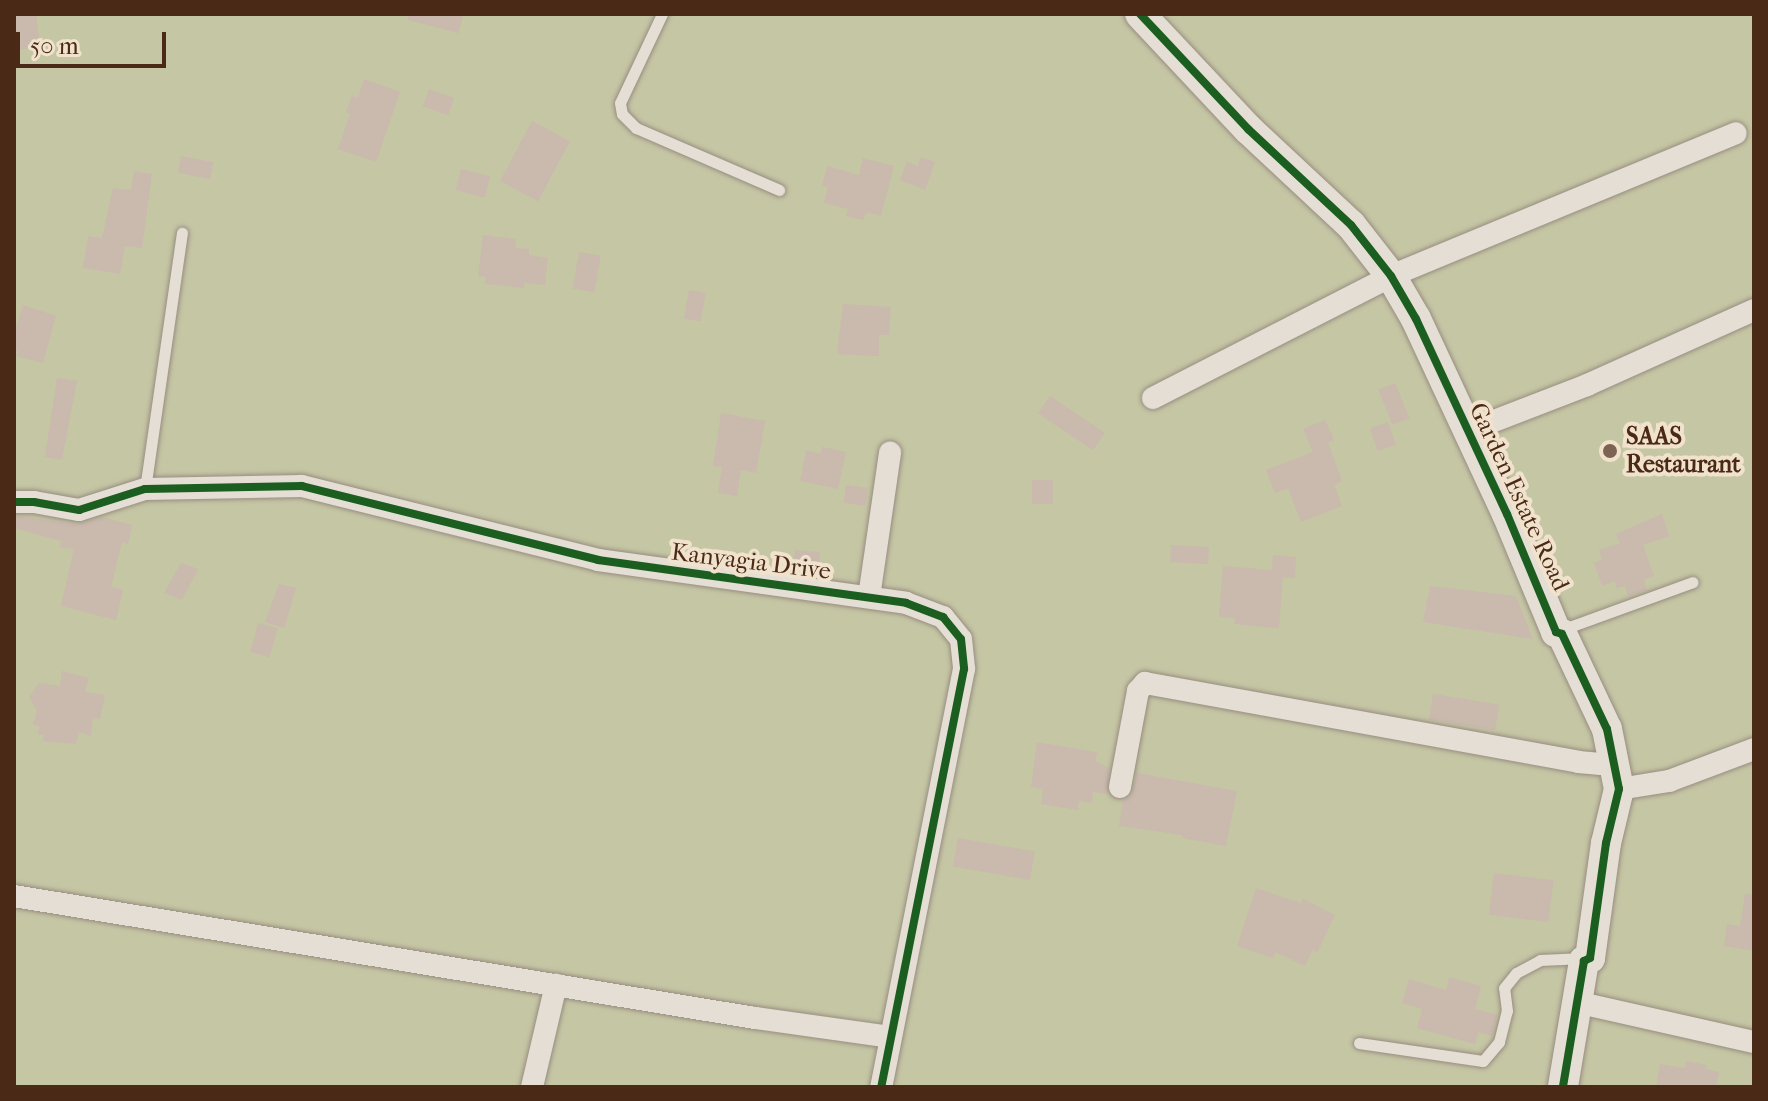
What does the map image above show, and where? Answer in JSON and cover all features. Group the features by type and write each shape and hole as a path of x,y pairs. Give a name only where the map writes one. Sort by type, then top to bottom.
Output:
{"street":[{"name":"Garden Estate Road","path":"1140,14 1248,129 1351,225 1391,276 1416,319 1468,431 1556,632 1562,634 1594,699 1613,753 1619,789 1606,843 1590,958 1584,961 1576,1002 1563,1087"},
{"path":"1153,398 1391,276 1736,133"},
{"path":"1468,431 1587,385 1754,310"},
{"path":"869,597 890,453"},
{"name":"Kanyagia Drive","path":"14,502 34,502 79,510 145,489 302,486 598,560 869,597 922,606 943,617 961,639 965,654 881,1087"},
{"path":"1120,787 1138,691 1145,683 1578,762 1601,764 1613,753"},
{"path":"1619,789 1669,781 1754,749"},
{"path":"14,896 890,1037"},
{"path":"532,1087 556,985"},
{"path":"1576,1002 1754,1042"}],"lane":[{"path":"662,14 620,103 622,114 636,128 779,190"},
{"path":"145,489 182,233"},
{"path":"1556,632 1693,582"},
{"path":"1359,1043 1483,1061 1499,1042 1507,1011 1504,988 1516,973 1540,960 1590,958"}],"green space":[{"path":"14,14 1754,14 1754,1087 14,1087"}],"building":[{"path":"14,14 36,14 40,47 14,50"},
{"path":"408,14 463,14 459,33 408,20"},
{"path":"364,79 400,92 376,162 338,149 350,114 346,112 352,95 358,98"},
{"path":"429,89 454,98 448,115 423,106"},
{"path":"532,121 570,141 538,201 500,181"},
{"path":"181,156 213,162 210,179 178,173"},
{"path":"921,157 935,162 925,190 900,180 907,162 918,166"},
{"path":"863,158 894,166 881,216 866,212 863,220 846,216 848,209 824,203 828,187 822,186 827,166 859,175"},
{"path":"461,169 490,176 485,198 456,190"},
{"path":"134,171 152,174 142,248 125,246 120,274 83,268 88,236 102,238 113,188 131,190"},
{"path":"483,235 516,239 515,248 529,249 529,255 548,258 545,285 524,283 524,288 485,284 485,277 478,276"},
{"path":"579,252 601,256 594,292 573,288"},
{"path":"689,290 706,293 701,322 684,319"},
{"path":"843,304 891,307 889,335 879,335 879,356 837,354"},
{"path":"23,305 56,316 43,363 16,356 18,351 14,350 14,334"},
{"path":"57,378 77,381 62,460 45,457"},
{"path":"1395,383 1409,418 1393,425 1378,390"},
{"path":"1050,396 1105,433 1093,450 1038,413"},
{"path":"721,413 765,421 756,473 741,470 737,496 718,493 722,467 713,466"},
{"path":"1325,420 1334,440 1328,443 1342,481 1334,485 1342,506 1301,522 1288,488 1275,493 1266,470 1313,452 1303,429"},
{"path":"1388,422 1396,445 1378,451 1370,428"},
{"path":"822,447 846,452 838,489 800,481 806,450 821,454"},
{"path":"1032,480 1053,480 1053,504 1032,504"},
{"path":"846,485 868,488 865,506 843,503"},
{"path":"1662,514 1669,536 1643,545 1654,576 1644,580 1647,590 1628,596 1625,586 1617,588 1615,581 1602,586 1594,563 1602,560 1599,550 1620,543 1616,534"},
{"path":"14,516 77,524 102,517 132,525 128,544 122,542 111,587 123,590 116,620 61,606 74,549 60,547 61,541 14,528"},
{"path":"1171,545 1209,547 1208,564 1170,562"},
{"path":"795,550 820,552 819,568 794,566"},
{"path":"1273,555 1296,557 1295,578 1283,577 1279,628 1234,624 1235,618 1219,617 1223,566 1272,570"},
{"path":"181,563 198,569 182,600 164,593"},
{"path":"279,584 296,588 284,628 265,622"},
{"path":"1430,586 1516,596 1533,639 1423,622"},
{"path":"258,623 277,628 270,657 250,652"},
{"path":"62,671 89,678 85,692 105,695 100,719 93,718 91,736 79,732 76,744 42,741 44,735 37,734 40,727 33,724 37,711 29,697 39,683 60,686"},
{"path":"1433,694 1499,704 1495,730 1429,720"},
{"path":"1037,742 1097,752 1095,761 1109,768 1108,794 1093,792 1092,803 1079,801 1078,810 1041,804 1043,789 1031,787"},
{"path":"1137,773 1237,791 1226,846 1182,838 1183,835 1119,826 1123,800 1131,795"},
{"path":"958,838 1035,852 1030,880 953,867"},
{"path":"1494,873 1554,880 1548,922 1489,915"},
{"path":"1256,888 1301,903 1303,899 1335,915 1317,953 1313,950 1305,966 1275,952 1273,958 1237,946"},
{"path":"1745,894 1754,895 1754,951 1724,946 1727,924 1740,926"},
{"path":"1449,977 1481,986 1475,1009 1497,1015 1492,1036 1478,1032 1475,1044 1417,1028 1422,1009 1402,1003 1409,979 1446,990"},
{"path":"1686,1061 1707,1065 1706,1069 1719,1072 1716,1087 1656,1087 1660,1064 1685,1068"}],"cycle path":[{"path":"1140,14 1248,129 1351,225 1391,276 1416,319 1507,514 1556,632 1562,634 1607,729 1619,789 1606,843 1590,958 1584,961 1563,1087"},
{"path":"14,502 34,502 79,510 145,489 302,486 598,560 906,603 943,617 961,639 964,669 881,1087"}],"place":[{"name":"SAAS Restaurant","path":"1610,451"}]}
